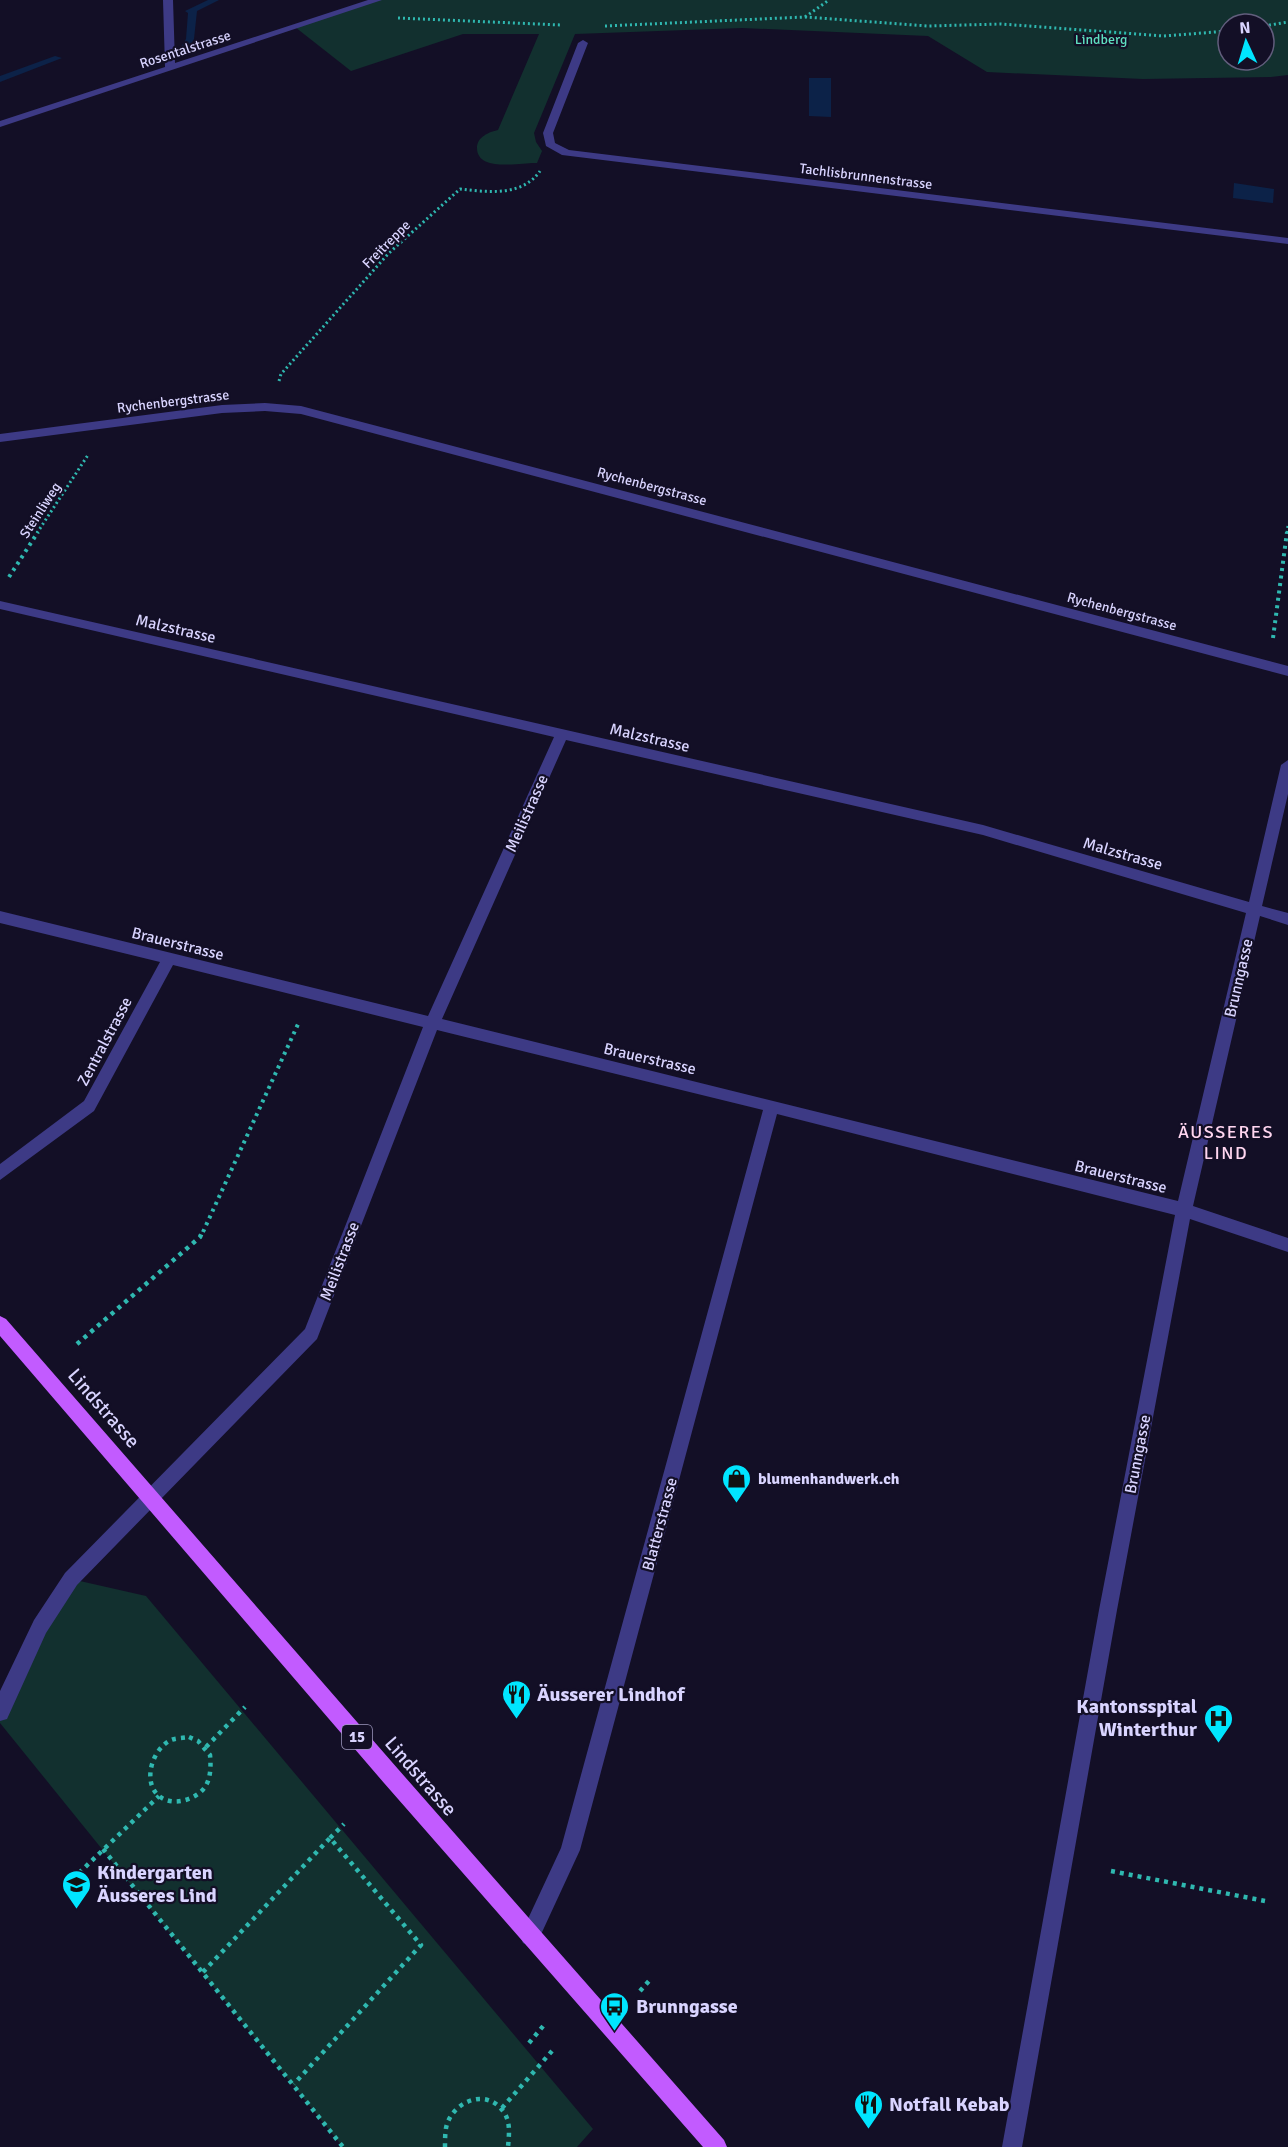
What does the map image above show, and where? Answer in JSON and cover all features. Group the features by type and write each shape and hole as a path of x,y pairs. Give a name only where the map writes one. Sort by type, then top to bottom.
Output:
{"main road":[{"name":"Lindstrasse","path":"0,1324 530,1936 717,2147"}],"street":[{"path":"168,0 170,68"},
{"name":"Rosentalstrasse","path":"0,124 377,0"},
{"name":"Tachlisbrunnenstrasse","path":"583,43 548,133 550,144 566,153 1288,241"},
{"name":"Rychenbergstrasse","path":"0,438 222,409 265,406 301,410 1288,671"},
{"name":"Malzstrasse","path":"0,605 983,830 1288,919"},
{"name":"Meilistrasse","path":"0,1712 35,1632 71,1579 311,1334 432,1024 562,734"},
{"name":"Brunngasse","path":"1012,2147 1108,1610 1184,1210 1288,765"},
{"name":"Brauerstrasse","path":"0,917 772,1106 1184,1210 1288,1245"},
{"name":"Zentralstrasse","path":"0,1173 89,1106 169,959"},
{"name":"Blatterstrasse","path":"530,1936 570,1850 772,1106"}],"path":[{"path":"804,17 829,0"},
{"path":"398,18 589,26 804,17 928,26 1001,24 1164,36 1216,32"},
{"path":"583,43 589,26"},
{"name":"Freitreppe","path":"279,384 281,374 389,253 460,189 499,191 517,188 538,176 543,163"},
{"name":"Steinliweg","path":"6,580 91,450"},
{"path":"1273,642 1288,526"},
{"path":"77,1344 200,1237 312,994"},
{"path":"206,1747 245,1707"},
{"path":"189,1737 206,1747 210,1755 211,1767 204,1787 187,1800 167,1800 159,1796 153,1788 151,1767 162,1748 170,1741 189,1737"},
{"path":"79,1873 159,1796"},
{"path":"203,1972 344,1824"},
{"path":"294,2084 421,1945 330,1838"},
{"path":"103,1849 343,2147"},
{"path":"1111,1871 1265,1901"},
{"path":"640,1991 650,1981"},
{"path":"529,2043 544,2025"},
{"path":"502,2109 552,2051"},
{"path":"444,2147 447,2121 462,2102 473,2097 484,2097 502,2109 508,2119 510,2132 508,2147"}],"green space":[{"name":"Lindberg","path":"377,0 1288,0 1288,75 1271,77 1143,79 987,72 928,36 742,28 575,34 534,133 536,142 542,151 537,163 502,164 484,161 479,156 477,148 484,136 498,130 539,34 463,34 351,71 295,27"},
{"path":"71,1579 146,1596 593,2129 577,2147 343,2147 0,1723 0,1712"}],"water":[{"path":"809,78 831,78 831,117 809,116"},
{"path":"1234,183 1274,189 1273,203 1233,198"}],"waterway":[{"path":"193,9 215,0"},
{"path":"185,47 190,39 193,9"},
{"path":"189,11 193,9"},
{"path":"0,79 58,58"}],"place":[{"name":"blumenhandwerk.ch","path":"737,1504"},
{"name":"Äusserer Lindhof","path":"516,1720"},
{"name":"Kantonsspital Winterthur","path":"1218,1744"},
{"name":"Kindergarten Äusseres Lind","path":"76,1910"},
{"name":"Brunngasse","path":"615,2032"},
{"name":"Notfall Kebab","path":"868,2130"}],"district":[{"name":"ÄUSSERES LIND","path":"1226,1142"}]}
